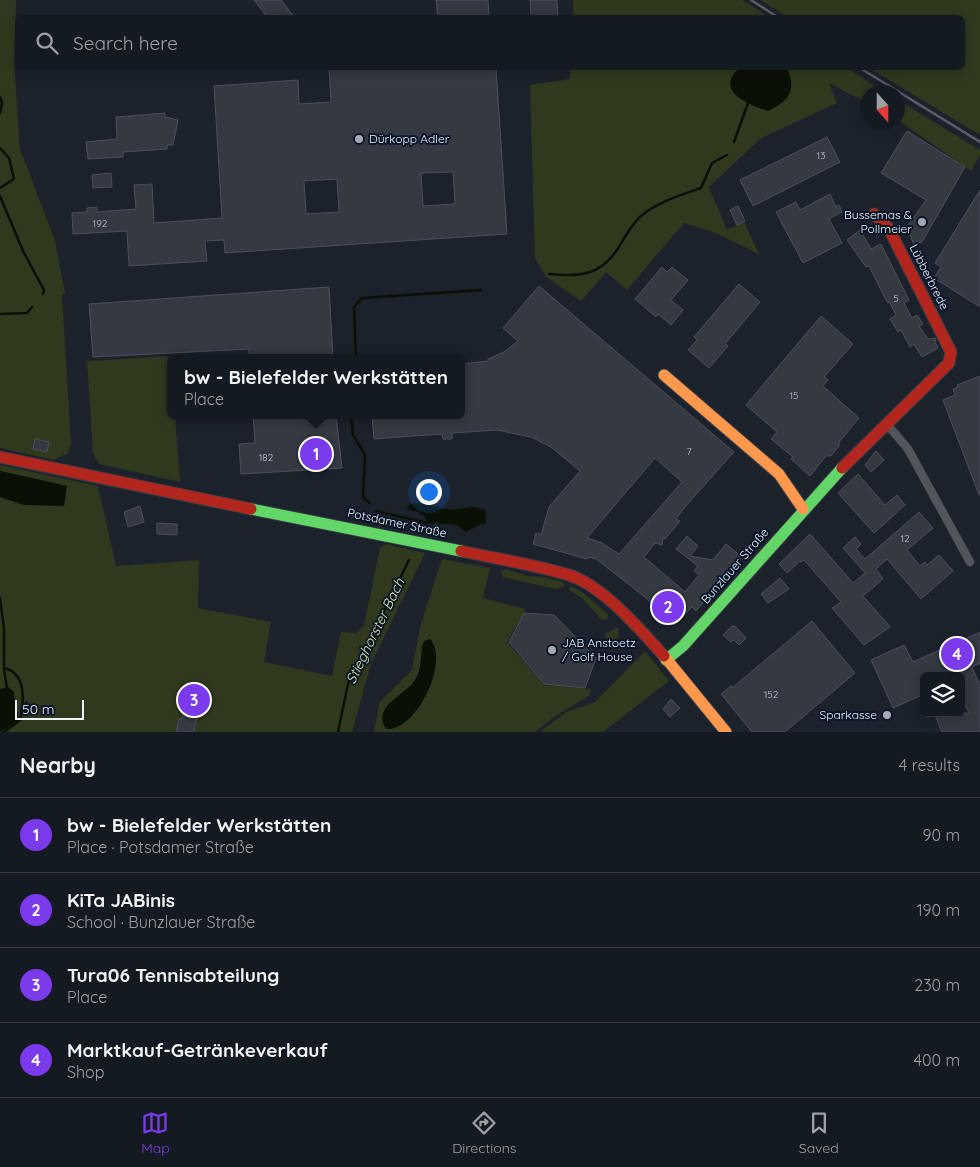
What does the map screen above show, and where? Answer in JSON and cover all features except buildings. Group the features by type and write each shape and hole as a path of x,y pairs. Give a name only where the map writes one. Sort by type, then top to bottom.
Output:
{"street":[{"name":"Lübberbrede","path":"874,214 889,229 951,356"},
{"name":"Bunzlauer Straße","path":"666,660 692,636 803,509 886,423 944,369 951,356"},
{"path":"664,375 779,474 803,509"},
{"path":"886,423 908,449 970,562"},
{"name":"Potsdamer Straße","path":"0,457 559,571 583,582 606,598 666,660 726,732"}],"green space":[{"path":"0,0 16,0 14,62 20,149 55,241 65,293 62,295 71,444 68,453 54,460 0,448"},
{"path":"573,0 742,0 767,15 573,15"},
{"path":"760,0 980,0 980,135 905,90 905,85 897,85 872,70 965,70 965,15 785,15"},
{"path":"570,70 851,70 874,85 860,85 860,99 829,83 837,103 760,139 709,187 727,230 744,222 759,254 713,232 684,223 627,290 606,272 581,301 546,277 535,258 530,85 570,79"},
{"path":"905,104 980,150 980,155 971,171 905,125"},
{"path":"167,356 167,419 175,419 180,482 99,464 93,453 87,361"},
{"path":"0,465 98,486 116,566 199,560 198,608 271,622 264,662 332,676 341,632 357,633 364,625 380,548 386,544 425,553 371,664 352,732 2,732 18,721 8,687 0,689 0,497 24,505 67,486 0,471"},
{"path":"442,559 490,568 483,598 526,609 507,642 544,685 591,689 590,695 554,717 535,732 374,732 379,703 412,670 420,627"},
{"path":"506,569 528,576 543,577 563,582 565,586 556,589 503,577 501,571"},
{"path":"571,586 585,594 608,615 607,620 601,619 582,598 568,589"},
{"path":"619,627 617,642 609,645 605,634"},
{"path":"645,651 669,681 603,732 540,732 566,712 595,702"}],"shaded area":[{"path":"737,70 788,70 791,89 786,99 768,111 743,101 737,96 730,84 732,76"},
{"path":"0,471 67,486 64,506 24,505 0,497"},
{"path":"422,503 450,510 473,507 485,510 486,524 481,524 466,532 457,525 428,523 424,517 415,511 408,510 407,507 410,504"},
{"path":"430,639 435,649 436,662 427,693 409,719 398,727 386,729 383,714 386,707 415,680 420,668 422,646 424,641"},
{"path":"8,687 14,692 18,721 0,732 0,689"}],"waterway":[{"path":"0,97 2,103 0,113"},
{"path":"734,142 748,103"},
{"path":"0,148 9,158 14,179 0,188"},
{"path":"549,274 580,274 597,269 605,264 641,216 662,203 701,188 712,163 727,155"},
{"path":"0,196 23,251 44,290 43,294"},
{"name":"Stieghorster Bach","path":"356,354 354,307 362,298 481,290"},
{"path":"0,314 27,313 32,307"},
{"name":"Stieghorster Bach","path":"351,419 353,435 365,455 363,497 369,503"},
{"name":"Stieghorster Bach","path":"376,511 428,523"},
{"name":"Stieghorster Bach","path":"338,732 348,684 409,560"},
{"path":"0,598 4,629 4,668 17,676 23,697 20,720 4,732"},
{"path":"4,668 7,689"}],"railway":[{"path":"751,0 774,15"},
{"path":"863,70 980,142"}],"traffic: fast":[{"path":"666,660 683,646 842,468"},
{"path":"251,509 461,551"}],"traffic: slow":[{"path":"664,375 779,474 803,509"},
{"path":"664,656 726,732"}],"traffic: jam":[{"path":"842,468 949,363 951,352 889,229 874,214"},
{"path":"0,457 251,509"},
{"path":"461,551 542,568 569,575 582,581 608,598 664,656"}],"place":[{"name":"Dürkopp Adler","path":"359,139"},
{"name":"Bussemas & Pollmeier","path":"922,222"},
{"name":"bw - Bielefelder Werkstätten","path":"316,454"},
{"name":"KiTa JABinis","path":"668,607"},
{"name":"JAB Anstoetz / Golf House","path":"552,650"},
{"name":"Marktkauf-Getränkeverkauf","path":"957,654"},
{"name":"Tura06 Tennisabteilung","path":"194,700"},
{"name":"Sparkasse","path":"887,715"}]}
